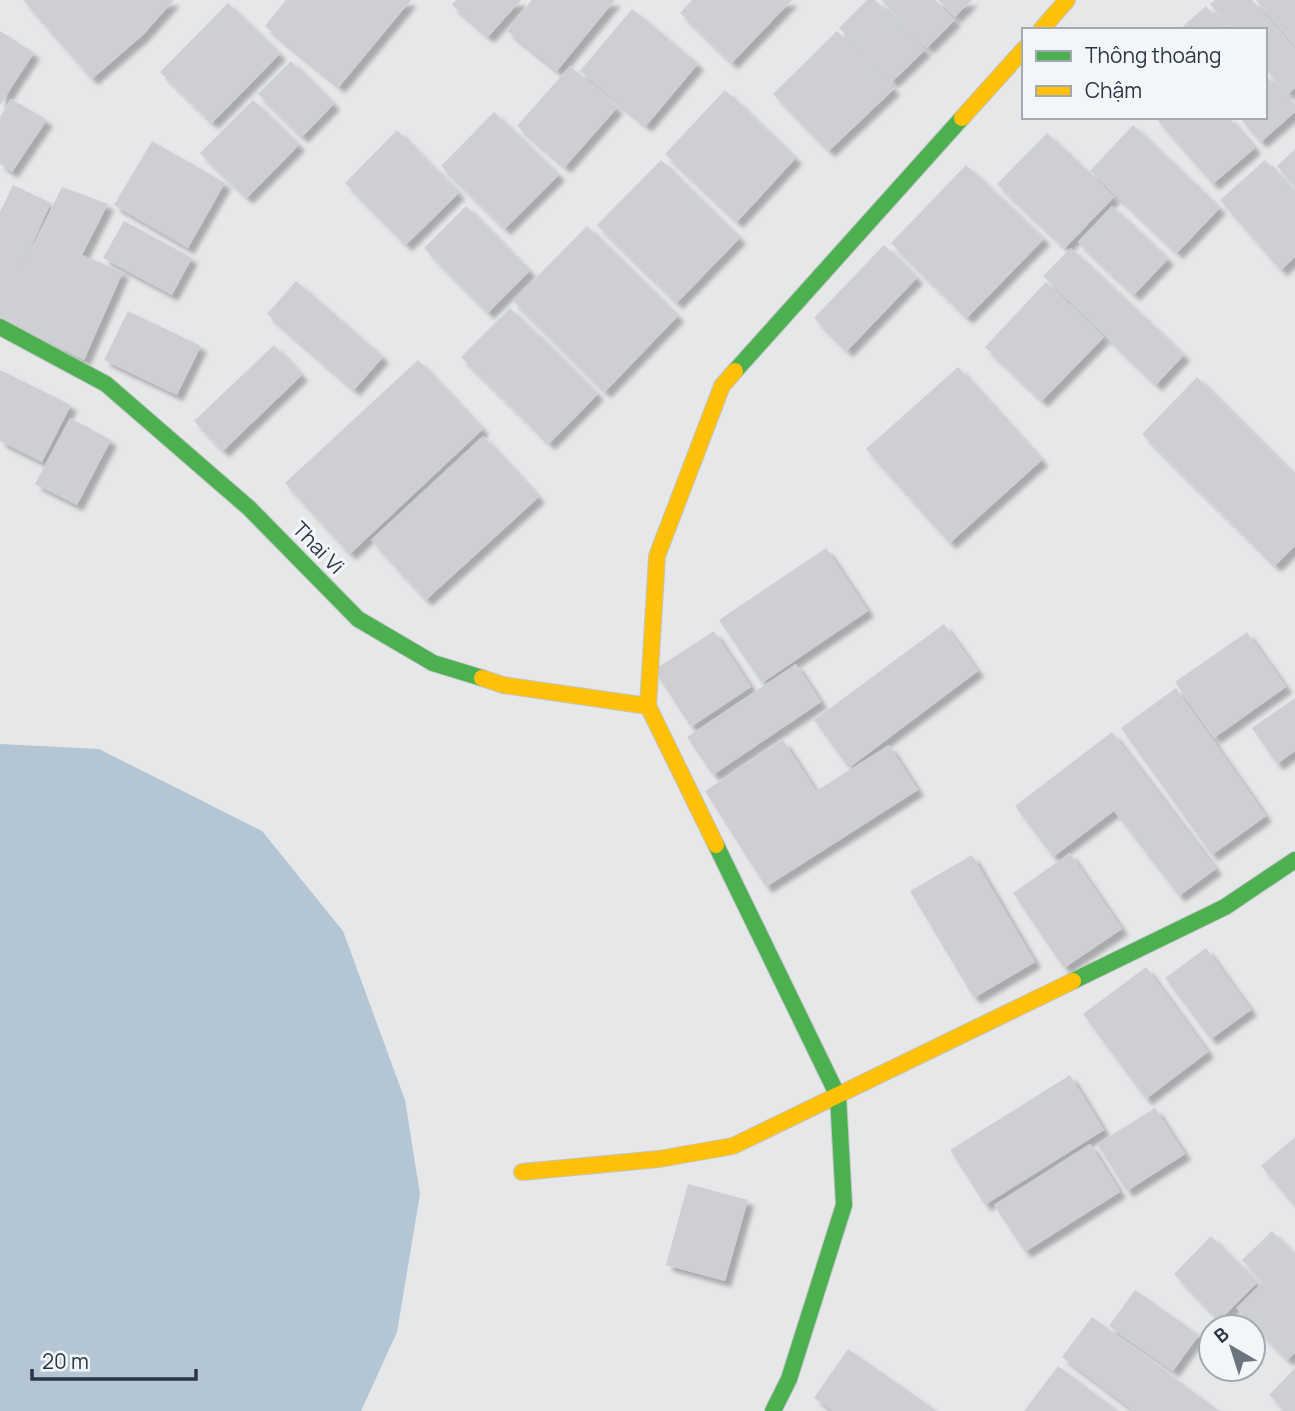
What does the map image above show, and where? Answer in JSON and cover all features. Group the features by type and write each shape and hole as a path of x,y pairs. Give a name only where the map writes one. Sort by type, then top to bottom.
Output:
{"street":[{"path":"1043,28 1067,0"},
{"path":"773,1411 789,1379 844,1205 838,1096 648,706 657,556 722,386 1022,51"},
{"name":"Thai Vi","path":"0,327 106,384 249,508 358,620 433,663 503,685 648,706"},
{"path":"523,1172 659,1158 733,1146 1225,907 1295,860"}],"water":[{"path":"0,744 99,749 262,831 343,931 405,1100 420,1194 397,1332 361,1411 0,1411"}],"building":[{"path":"23,0 174,0 143,35 92,79"},
{"path":"286,0 411,0 339,87 265,26"},
{"path":"456,0 521,0 488,37 452,5"},
{"path":"532,0 615,0 557,71 507,31"},
{"path":"692,0 792,0 732,63 680,13"},
{"path":"867,0 875,0 925,50 892,82 839,28"},
{"path":"881,0 935,0 955,20 927,48"},
{"path":"938,0 972,0 955,17"},
{"path":"1215,0 1252,0 1295,49 1295,88 1288,94 1267,70 1267,28 1230,28 1210,4"},
{"path":"1256,0 1295,0 1295,44"},
{"path":"228,3 280,54 212,123 160,72"},
{"path":"1206,6 1225,28 1181,28"},
{"path":"632,9 698,64 646,126 580,71"},
{"path":"0,31 34,53 0,105"},
{"path":"837,31 894,89 829,151 773,94"},
{"path":"291,61 334,104 302,137 258,94"},
{"path":"570,66 617,108 565,167 517,126"},
{"path":"1267,76 1295,108 1295,112 1261,142 1241,119 1267,119"},
{"path":"725,90 796,158 737,222 665,154"},
{"path":"11,99 47,120 12,172 0,164 0,117"},
{"path":"253,100 299,145 247,198 200,153"},
{"path":"494,112 559,175 505,229 441,166"},
{"path":"1157,119 1230,119 1255,148 1213,184"},
{"path":"1133,125 1220,208 1177,253 1090,171"},
{"path":"397,130 459,193 406,245 345,183"},
{"path":"1047,133 1114,197 1065,248 997,184"},
{"path":"152,141 225,183 188,248 114,205"},
{"path":"1295,149 1295,187 1277,166"},
{"path":"661,160 740,238 677,303 597,225"},
{"path":"1265,160 1295,194 1295,257 1281,270 1220,200"},
{"path":"966,165 1044,239 967,318 891,243"},
{"path":"13,185 51,203 21,269 62,187 108,204 82,255 123,272 84,360 0,318 0,212"},
{"path":"466,206 530,271 488,313 424,248"},
{"path":"1112,206 1168,259 1134,295 1078,242"},
{"path":"124,221 192,258 172,295 103,258"},
{"path":"587,226 678,316 605,392 513,301"},
{"path":"884,245 917,278 847,351 814,318"},
{"path":"1071,248 1184,355 1156,385 1043,276"},
{"path":"296,281 383,357 354,390 267,314"},
{"path":"1046,282 1104,337 1042,401 985,347"},
{"path":"510,308 598,394 549,444 461,357"},
{"path":"128,311 201,346 177,395 104,360"},
{"path":"274,345 302,375 223,451 194,421"},
{"path":"418,360 483,429 350,554 285,483"},
{"path":"958,367 1042,460 950,543 866,449"},
{"path":"0,370 71,405 42,462 0,441"},
{"path":"1197,377 1295,475 1295,546 1275,566 1142,434"},
{"path":"70,418 111,440 77,505 35,484"},
{"path":"483,436 539,497 426,600 371,540"},
{"path":"826,548 868,611 762,683 719,620"},
{"path":"944,624 978,671 849,768 814,720"},
{"path":"714,631 751,687 691,727 654,670"},
{"path":"1247,632 1286,687 1214,738 1175,682"},
{"path":"796,664 821,702 713,775 687,737"},
{"path":"1176,688 1266,816 1212,855 1121,728"},
{"path":"1295,698 1295,751 1277,764 1252,728"},
{"path":"1112,732 1216,869 1179,896 1114,811 1053,857 1015,806"},
{"path":"783,740 816,791 889,745 918,790 766,887 705,791"},
{"path":"1070,853 1122,929 1064,968 1013,893"},
{"path":"972,855 1035,962 974,998 910,891"},
{"path":"1206,948 1251,1010 1211,1039 1165,978"},
{"path":"1146,967 1208,1052 1146,1099 1083,1014"},
{"path":"1070,1075 1104,1130 985,1205 950,1150"},
{"path":"1155,1108 1185,1154 1127,1191 1097,1144"},
{"path":"1295,1137 1295,1206 1261,1166"},
{"path":"1090,1144 1120,1192 1025,1252 994,1205"},
{"path":"688,1184 748,1200 725,1281 666,1265"},
{"path":"1272,1231 1295,1255 1295,1353 1287,1360 1267,1340 1267,1313 1241,1313 1236,1308 1263,1282 1242,1260"},
{"path":"1211,1236 1257,1283 1227,1313 1211,1313 1174,1274"},
{"path":"1135,1290 1197,1334 1197,1338 1173,1371 1109,1326"},
{"path":"1092,1317 1219,1411 1134,1411 1062,1357"},
{"path":"848,1349 937,1411 833,1411 814,1398"},
{"path":"1058,1366 1118,1411 1024,1411"},
{"path":"1295,1368 1295,1411 1286,1411 1269,1395"}],"traffic: fast":[{"path":"735,371 962,118"},
{"path":"0,327 106,384 249,508 358,619 433,663 482,678"},
{"path":"716,845 838,1096 844,1205 789,1379 773,1411"},
{"path":"1073,981 1225,907 1295,860"}],"traffic: slow":[{"path":"1043,28 1067,0"},
{"path":"962,118 1022,51"},
{"path":"716,845 648,706 657,556 722,386 735,371"},
{"path":"482,678 503,685 648,706"},
{"path":"522,1172 659,1159 733,1146 1073,981"}]}
